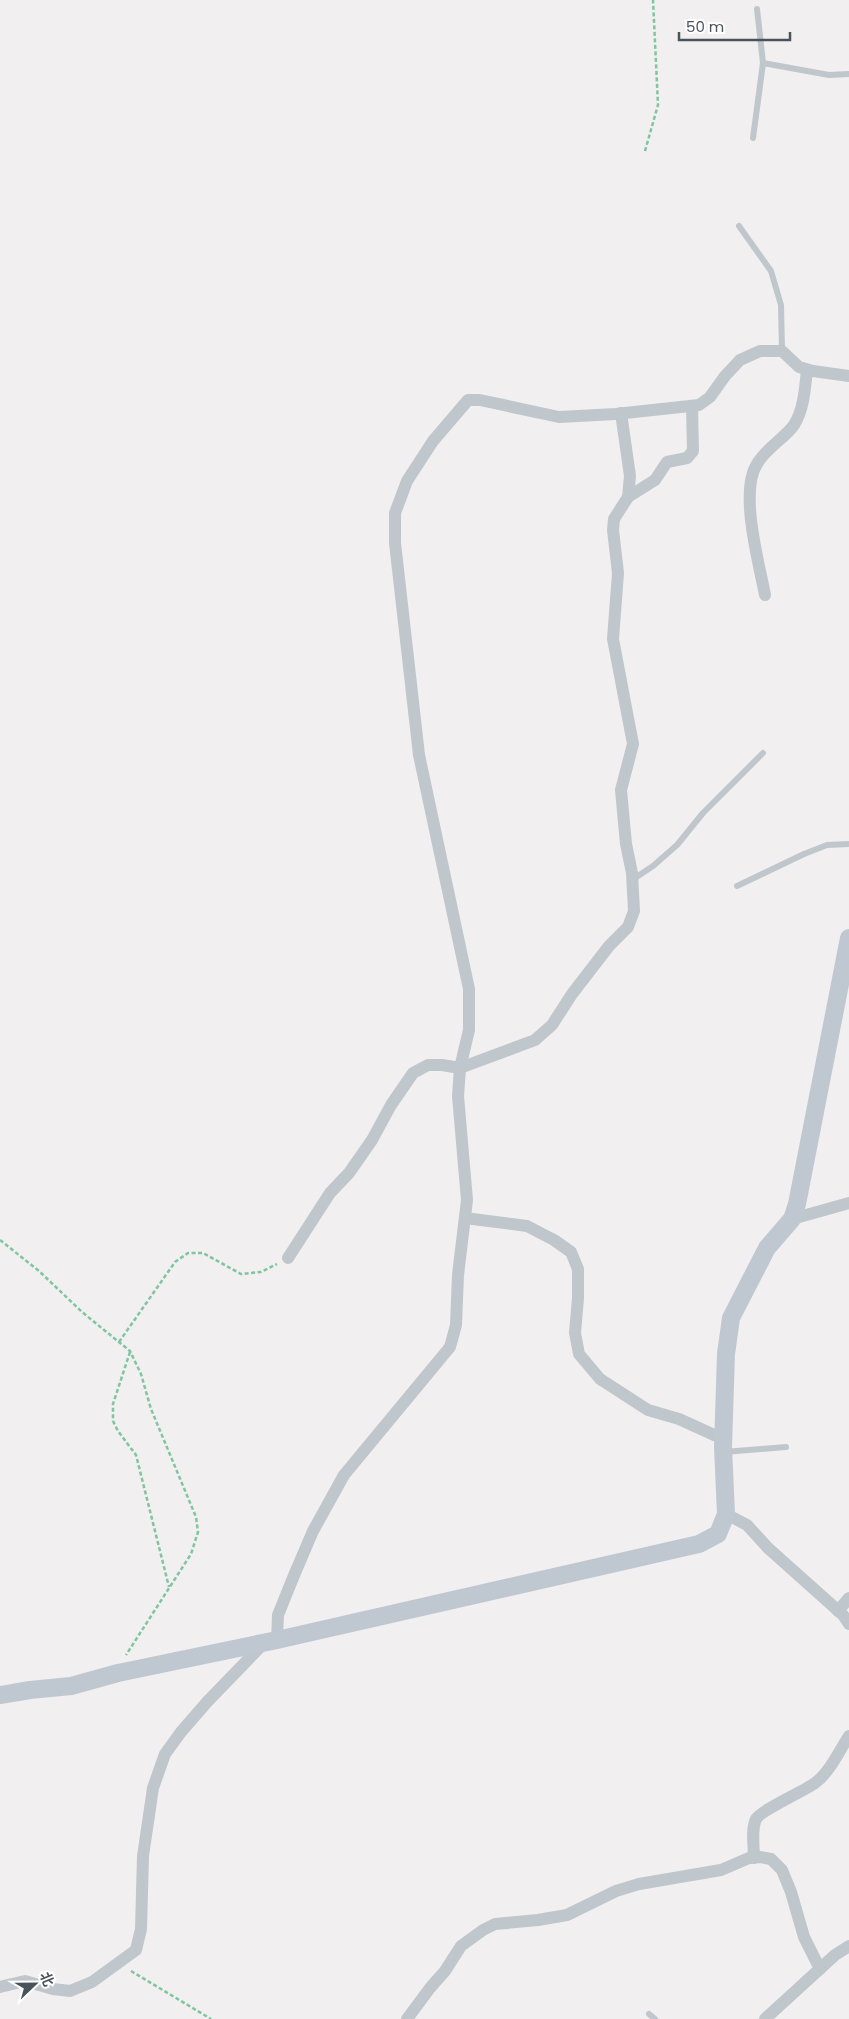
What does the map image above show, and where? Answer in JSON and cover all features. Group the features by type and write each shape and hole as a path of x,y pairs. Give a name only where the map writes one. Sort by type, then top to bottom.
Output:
{"street":[{"path":"0,1987 25,1981 53,1989 70,1990 92,1982 136,1950 141,1929 143,1856 153,1788 165,1754 207,1702 271,1641 278,1615 313,1531 344,1475 450,1347 456,1325 458,1275 467,1200 458,1096 460,1068 469,1030 469,989 419,755 395,543 395,513 407,481 433,440 468,400 487,401 559,417 699,405 710,397 725,376 740,360 760,351 782,351 799,367 807,370 849,376"},
{"path":"765,595 750,513 750,484 756,465 773,444 793,426 802,406 807,370"},
{"path":"288,1258 330,1193 349,1173 372,1140 413,1073 428,1065 460,1068 535,1040 552,1025 572,994 609,946 628,927 634,911 621,790 633,744 613,639 618,573 613,530 614,519 628,497 655,480 667,462 687,458 693,452 692,406"},
{"path":"621,413 630,476 628,497"},
{"path":"0,1696 30,1690 71,1686 123,1672 271,1641 699,1544 718,1534 726,1514 723,1446 726,1354 731,1318 768,1248 792,1219 797,1204 849,938"},
{"path":"792,1219 849,1203"},
{"path":"465,1218 527,1226 554,1240 571,1252 578,1269 575,1333 579,1354 600,1379 648,1410 679,1419 723,1446"},
{"path":"726,1514 747,1526 768,1548 838,1611 849,1624"},
{"path":"838,1611 849,1598"},
{"path":"754,1858 753,1830 757,1818 816,1782 828,1769 849,1736"},
{"path":"407,2019 445,1971 461,1946 495,1924 567,1915 616,1892 639,1884 722,1870 754,1858 771,1859 782,1870 791,1892 804,1937 820,1969"},
{"path":"765,2019 820,1969 849,1946"}],"lane":[{"path":"753,138 763,63 757,9"},
{"path":"763,63 829,75 844,76 849,74"},
{"path":"739,226 771,271 781,305 782,351"},
{"path":"632,880 677,845 703,813 763,753"},
{"path":"737,886 827,845 849,844"},
{"path":"723,1446 786,1447"},
{"path":"649,2014 655,2019"}],"path":[{"path":"645,151 658,106 653,0"},
{"path":"0,1240 39,1271 82,1312 130,1352 141,1374 151,1409 196,1517 198,1532 191,1554 127,1652 123,1672"},
{"path":"119,1342 174,1262 188,1253 203,1253 241,1274 261,1272 288,1258"},
{"path":"130,1352 113,1404 113,1421 136,1455 169,1587"},
{"path":"119,1963 211,2019"}]}
